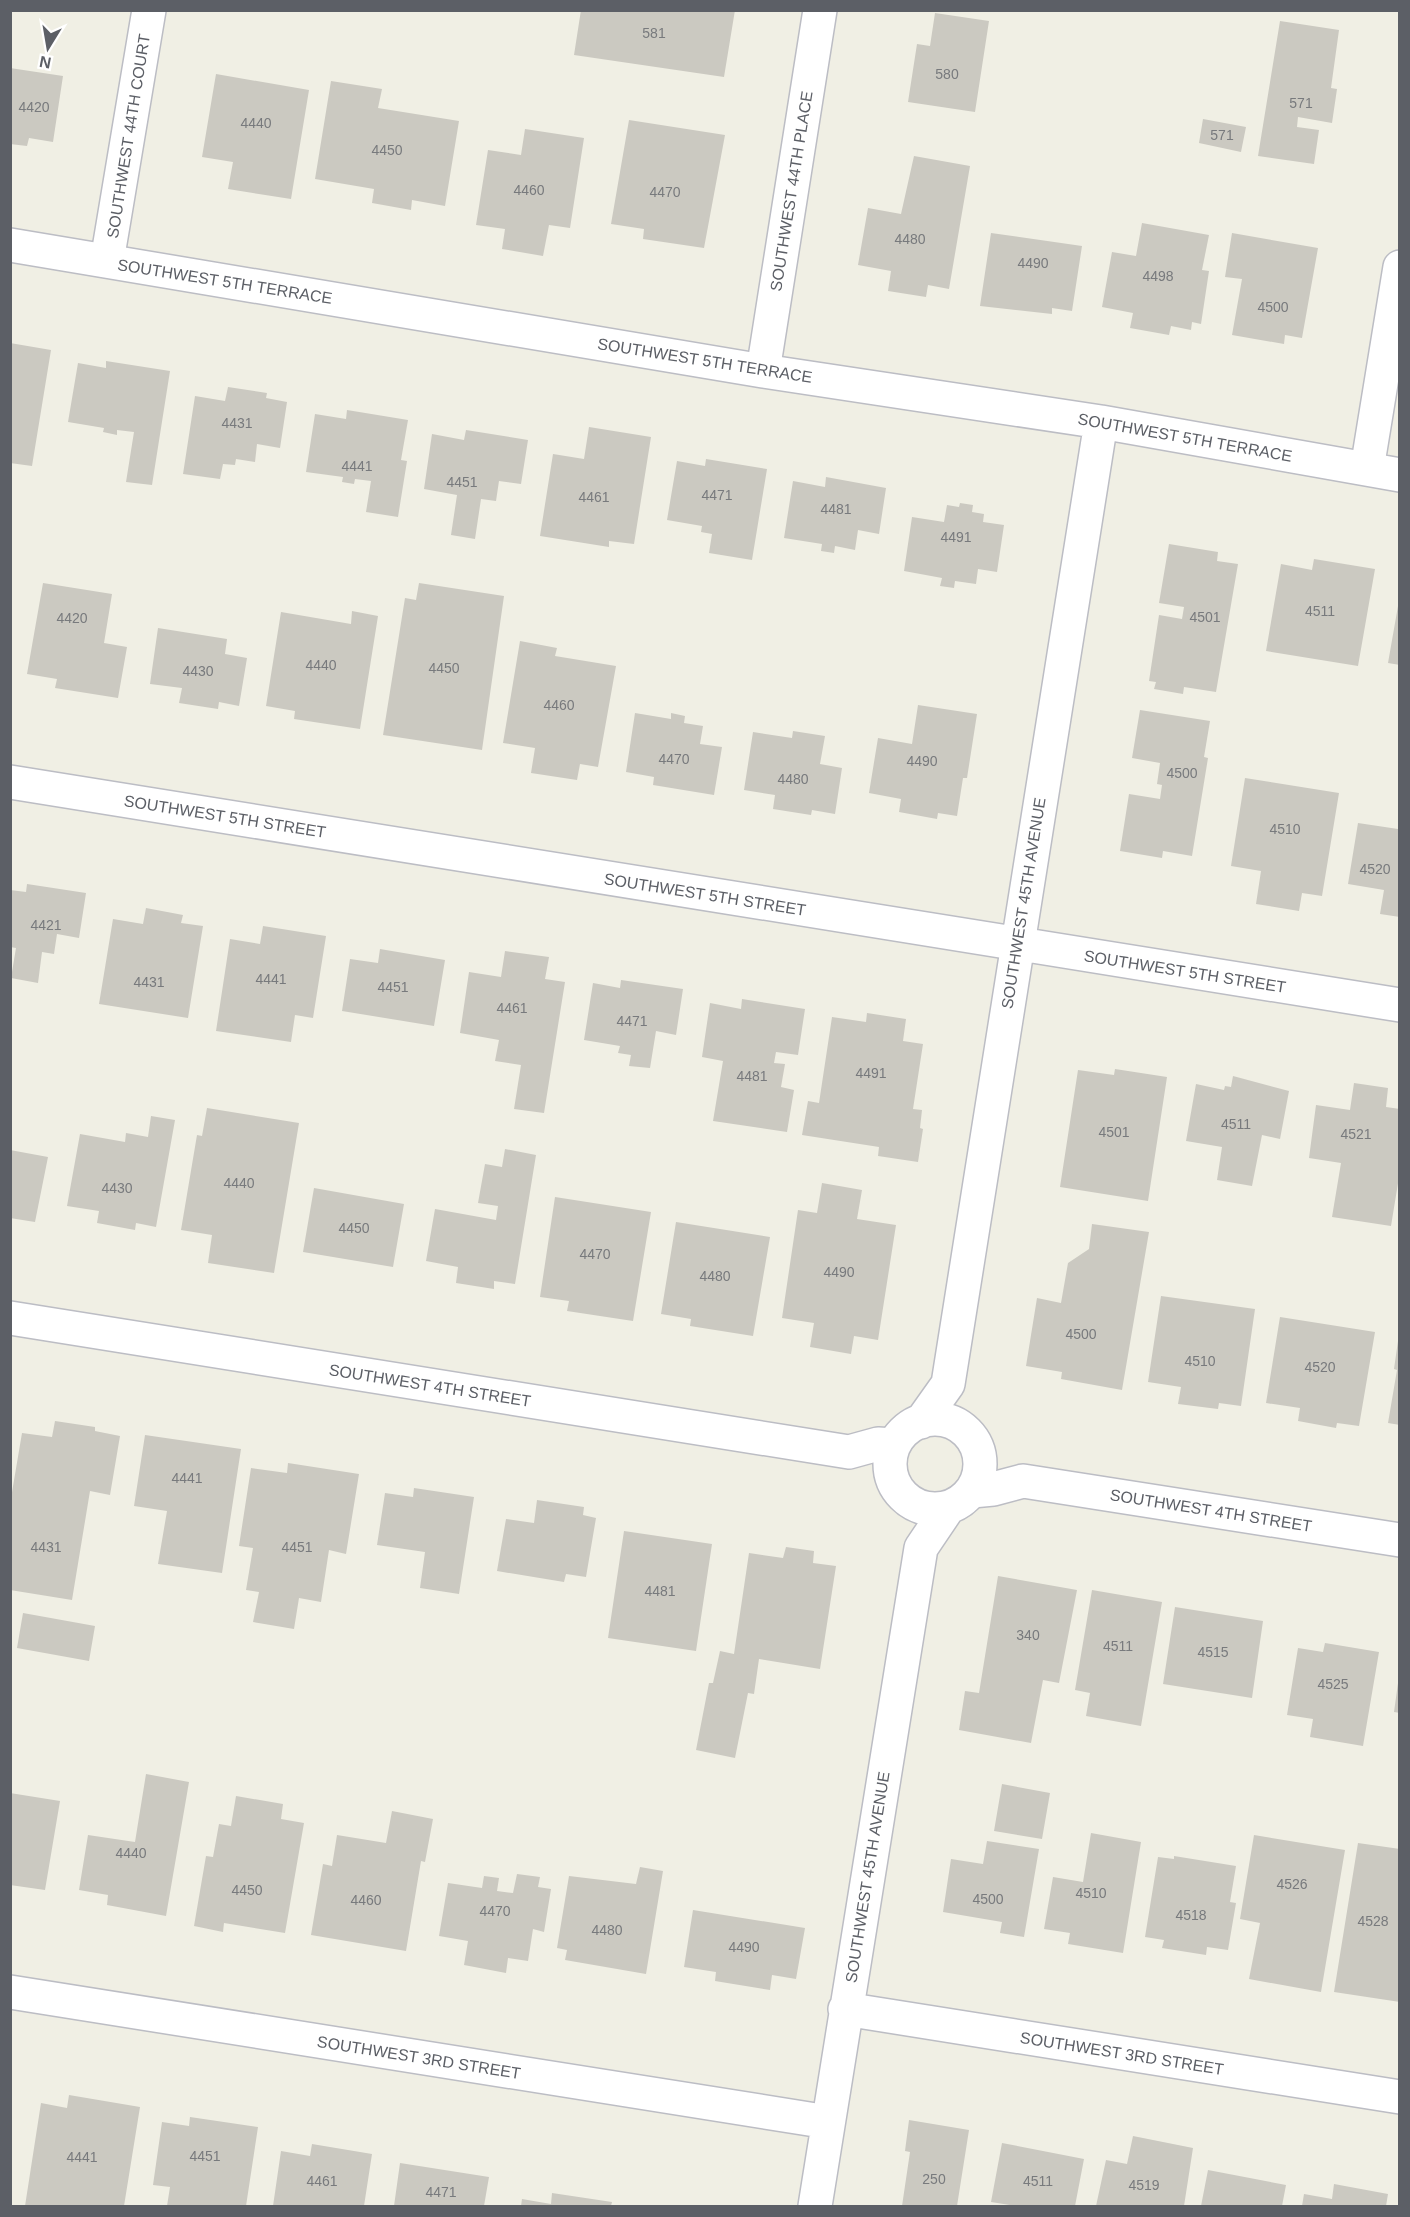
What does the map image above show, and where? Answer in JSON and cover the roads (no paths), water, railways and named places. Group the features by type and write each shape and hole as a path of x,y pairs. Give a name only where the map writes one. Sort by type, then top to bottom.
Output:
{"street":[{"name":"SOUTHWEST 44TH COURT","path":"107,261 149,10"},
{"name":"SOUTHWEST 44TH PLACE","path":"763,371 820,10"},
{"name":"SOUTHWEST 5TH TERRACE","path":"10,244 763,371 1101,422 1400,475"},
{"path":"1367,469 1400,267"},
{"name":"SOUTHWEST 45TH AVENUE","path":"921,1422 948,1384 1101,422"},
{"name":"SOUTHWEST 5TH STREET","path":"10,782 1400,1005"},
{"name":"SOUTHWEST 4TH STREET","path":"10,1318 849,1452 878,1444 893,1460"},
{"path":"948,1384 981,1462 978,1477 960,1499 932,1509 912,1502 896,1486 893,1460 903,1433 921,1422 944,1420 970,1439"},
{"name":"SOUTHWEST 4TH STREET","path":"970,1439 1023,1481"},
{"name":"SOUTHWEST 4TH STREET","path":"960,1499 1023,1481 1400,1540"},
{"name":"SOUTHWEST 45TH AVENUE","path":"921,1548 960,1499"},
{"name":"SOUTHWEST 45TH AVENUE","path":"814,2206 921,1548 913,1520 912,1502"},
{"name":"SOUTHWEST 3RD STREET","path":"10,1992 828,2122"},
{"name":"SOUTHWEST 3RD STREET","path":"845,2009 1400,2097"}]}
